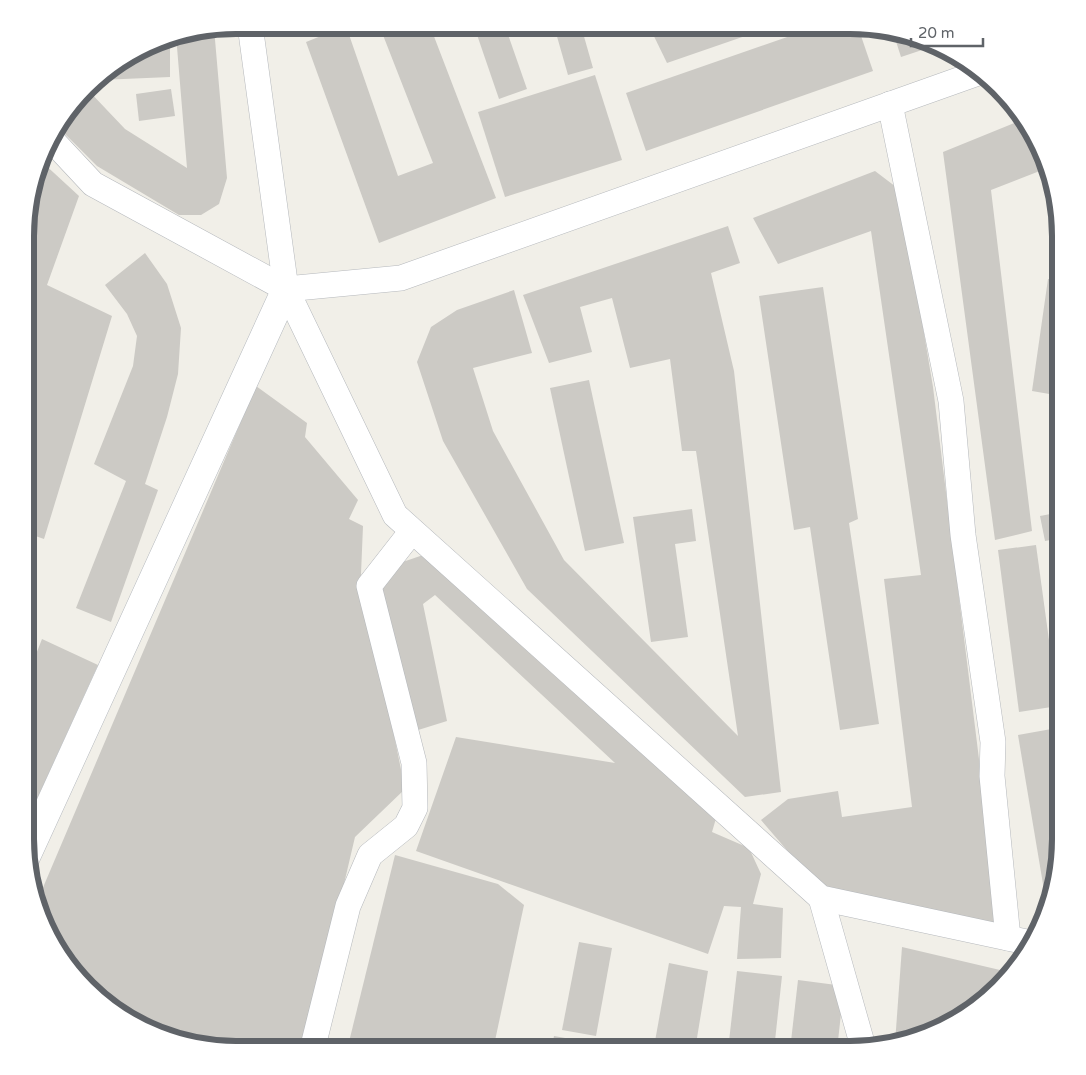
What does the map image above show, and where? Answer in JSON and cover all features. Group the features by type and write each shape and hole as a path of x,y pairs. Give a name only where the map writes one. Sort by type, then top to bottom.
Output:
{"street":[{"path":"251,34 286,289 395,515 821,898 1020,940 992,776 993,742 963,535 951,401 890,104"},
{"path":"56,144 93,184 286,289 401,278 973,75"},
{"path":"34,840 286,289"},
{"path":"314,1041 348,906 370,855 406,826 415,808 414,763 369,586 412,531"},
{"path":"821,898 861,1041"}],"building":[{"path":"326,34 349,34 398,176 433,163 383,34 433,34 496,198 379,243 306,42"},
{"path":"477,34 508,34 527,89 499,99"},
{"path":"556,34 583,34 593,68 568,75"},
{"path":"653,34 751,34 667,63"},
{"path":"796,34 860,34 873,71 646,151 626,93"},
{"path":"215,35 227,178 219,204 201,215 179,215 97,166 63,132 75,113 92,94 125,129 187,168 177,42"},
{"path":"895,39 927,48 901,57"},
{"path":"170,44 170,77 107,80 134,61"},
{"path":"595,75 622,160 505,197 478,112"},
{"path":"171,89 175,116 139,121 136,94"},
{"path":"1017,122 1042,170 991,190 1032,531 995,540 943,152"},
{"path":"46,165 79,196 47,285 112,316 44,539 34,535 34,222 35,209"},
{"path":"875,171 900,190 933,387 1000,929 823,892 761,820 788,799 838,791 842,817 912,807 884,579 921,575 871,231 778,264 753,218"},
{"path":"728,226 740,263 711,273 734,371 781,792 745,797 527,589 443,441 417,362 431,327 457,310 514,290 532,353 473,368 493,431 564,560 738,736 696,451 682,451 670,359 630,368 612,298 580,307 592,352 549,363 523,295"},
{"path":"145,253 167,284 181,328 178,374 167,417 145,484 158,490 111,622 76,608 126,481 94,464 133,366 137,336 127,314 105,285"},
{"path":"1048,279 1052,280 1052,394 1032,391"},
{"path":"823,287 858,519 849,523 879,724 840,730 810,527 794,530 759,296"},
{"path":"589,380 624,543 585,551 550,388"},
{"path":"256,386 307,423 305,437 358,500 349,519 363,526 361,574 405,789 355,837 307,1041 209,1040 170,1031 134,1014 102,991 75,962 49,917 41,892"},
{"path":"692,509 696,541 675,544 688,637 651,642 633,517"},
{"path":"1052,514 1052,540 1045,541 1040,516"},
{"path":"1036,545 1052,662 1052,707 1019,712 998,550"},
{"path":"426,554 717,815 712,832 749,848 761,874 753,904 783,908 781,958 737,959 741,907 724,906 708,954 416,851 456,737 615,763 435,595 423,604 447,721 415,731 380,584 394,565"},
{"path":"42,639 98,665 34,805 34,659"},
{"path":"1052,729 1052,853 1045,894 1018,735"},
{"path":"395,855 498,884 524,905 495,1041 349,1041"},
{"path":"579,942 612,948 596,1036 562,1030"},
{"path":"902,947 1000,970 999,976 984,991 963,1007 928,1026 896,1036"},
{"path":"669,963 708,971 696,1041 655,1041"},
{"path":"737,971 782,976 775,1041 729,1041"},
{"path":"798,980 844,986 838,1041 791,1041"},
{"path":"554,1036 582,1041 553,1041"}]}
